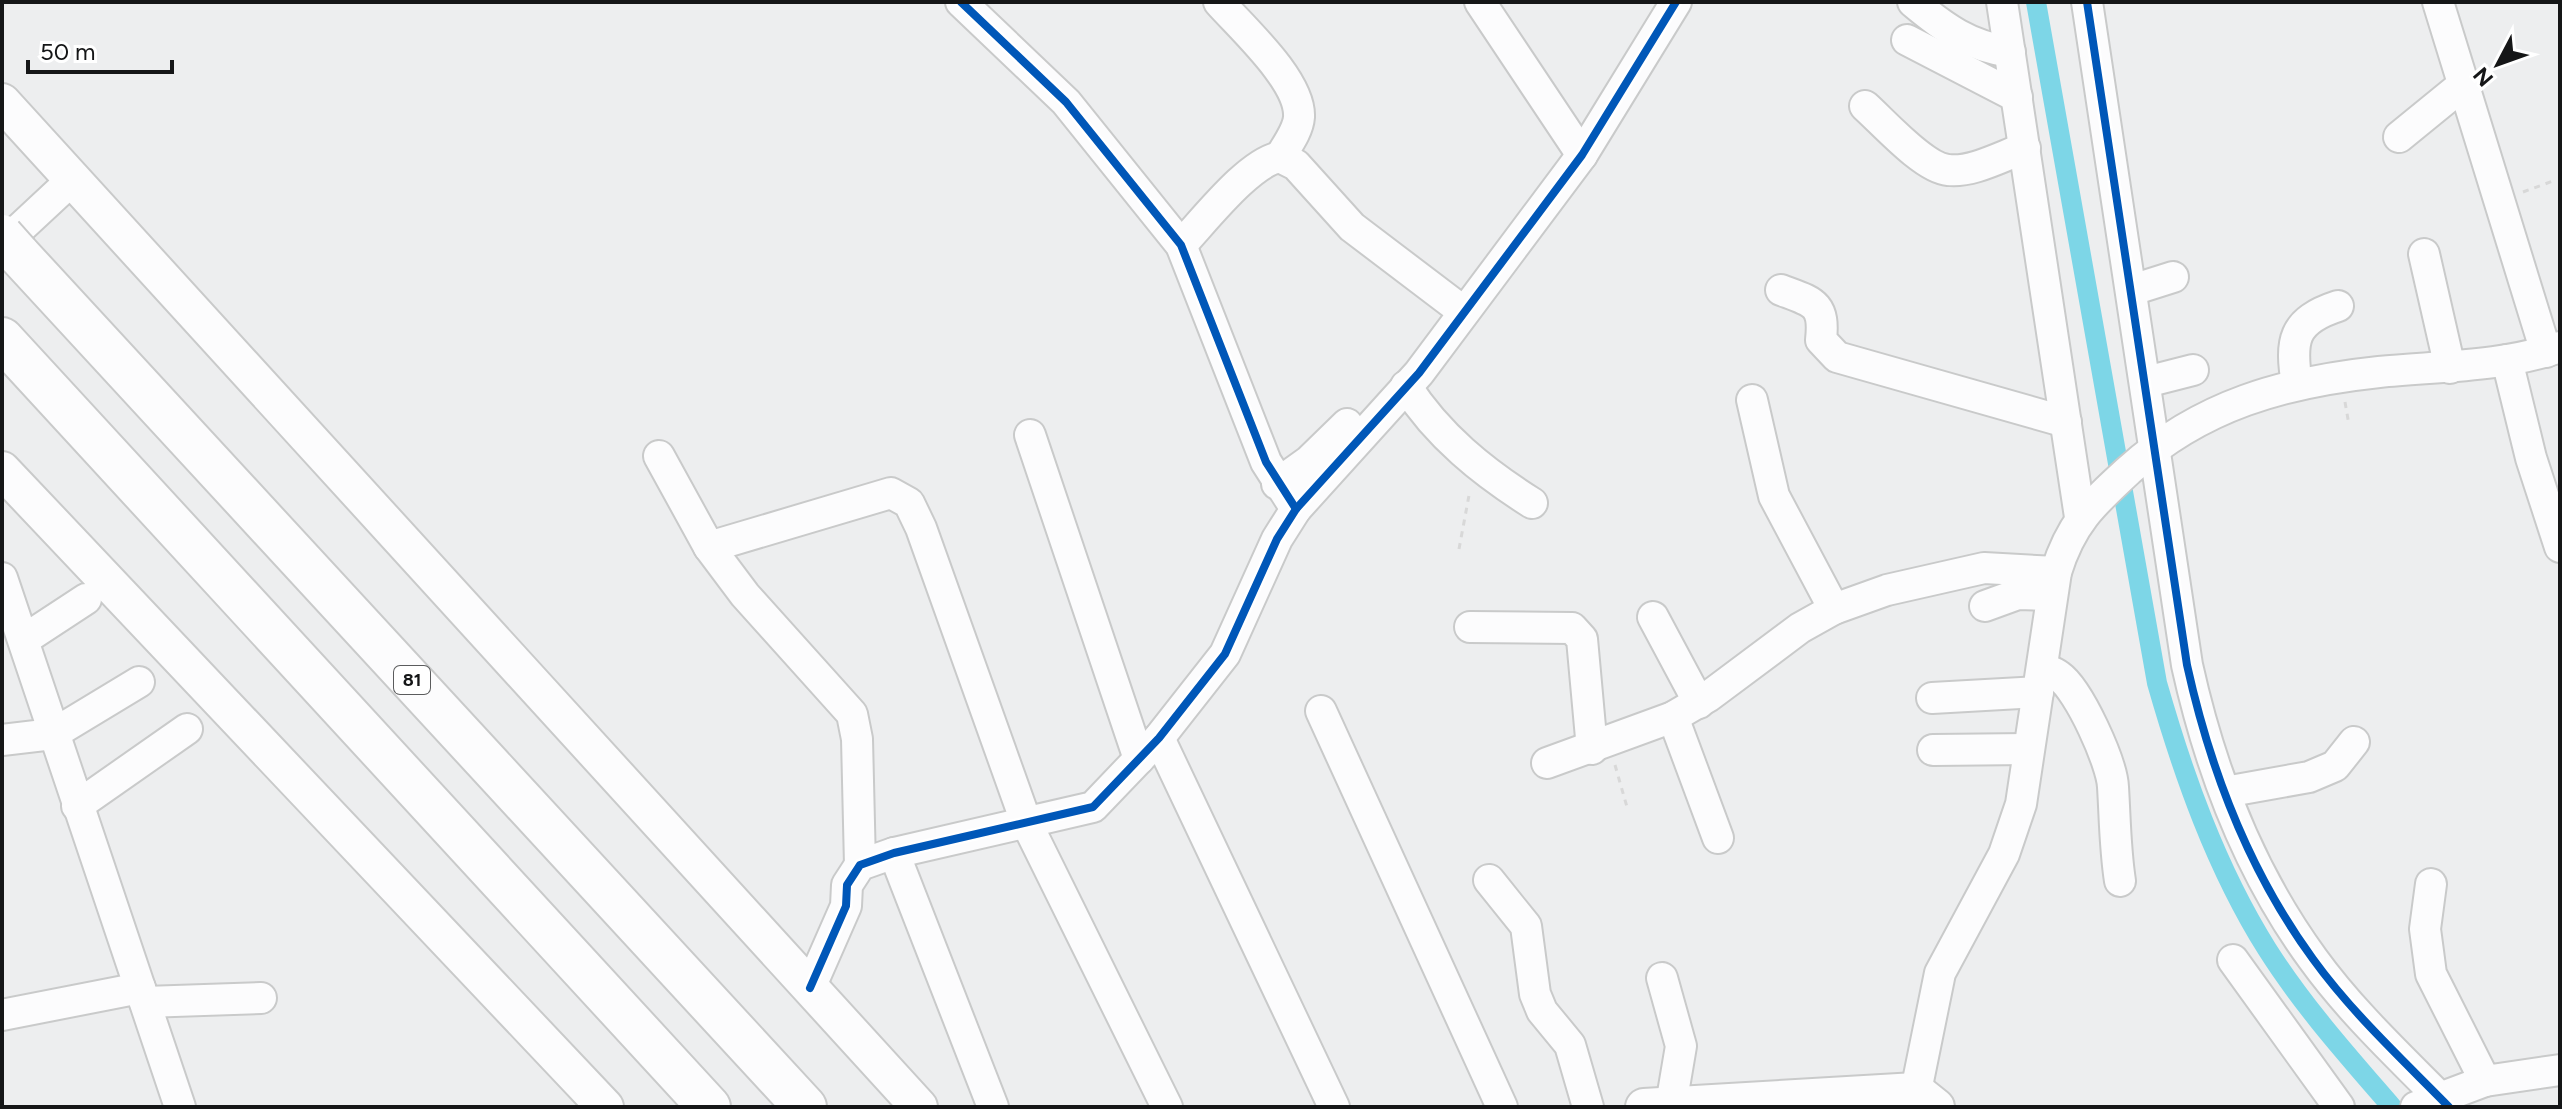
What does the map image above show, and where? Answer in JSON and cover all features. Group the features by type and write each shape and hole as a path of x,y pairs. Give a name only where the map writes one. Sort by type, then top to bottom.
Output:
{"highway":[{"name":"81","path":"7,245 805,1107"},
{"path":"2,339 701,1099"}],"main road":[{"path":"2,102 919,1107"},
{"path":"2,470 605,1107"},
{"path":"1658,1106 1926,1099"}],"street":[{"path":"961,2 1066,102 1181,245 1277,484 1296,509"},
{"path":"1219,2 1284,75 1297,102 1299,118 1280,157"},
{"path":"1480,2 1582,155"},
{"path":"860,865 894,853 1093,807 1149,749 1225,654 1277,539 1296,509 1397,384 1464,312 1582,155 1676,2"},
{"path":"1913,2 1950,33 1985,49 2010,52"},
{"path":"2002,2 2066,422 2087,509"},
{"path":"2087,2 2146,382 2147,454 2199,720 2225,792 2263,877 2314,961 2431,1104 2485,1081 2560,1070"},
{"path":"1926,1099 1940,973 2004,854 2021,804 2054,583 2063,548 2087,509 2147,454 2208,415 2297,385 2379,372 2450,368 2507,360 2553,349 2500,201 2438,2"},
{"path":"1907,40 2017,97"},
{"path":"2399,137 2464,84"},
{"path":"1865,106 1929,163 1945,170 1980,165 2025,148"},
{"path":"1181,245 1252,172 1267,159 1280,157 1296,165 1352,227 1464,312"},
{"path":"7,245 73,179"},
{"path":"2424,254 2450,368"},
{"path":"2132,290 2173,277"},
{"path":"1781,290 1818,308 1823,317 1821,340 1837,357 2066,422"},
{"path":"2297,385 2292,351 2300,327 2317,313 2338,306"},
{"path":"2507,360 2523,431 2560,547"},
{"path":"2146,382 2193,370"},
{"path":"1277,484 1309,461 1397,384"},
{"path":"1397,384 1477,464 1532,503"},
{"path":"1752,400 1774,496 1834,609"},
{"path":"1030,435 1149,749 1334,1107"},
{"path":"659,456 709,547 745,595 852,714 857,739 860,865 847,885 846,906 810,988"},
{"path":"709,547 870,497 891,493 909,503 921,528 1026,822 1167,1107"},
{"path":"1547,763 1600,746 1686,710 1800,628 1834,609 1887,590 1984,568 2054,583"},
{"path":"2,578 180,1107"},
{"path":"1985,606 2054,583"},
{"path":"25,639 86,599"},
{"path":"1653,617 1686,710 1718,838"},
{"path":"1470,627 1572,628 1582,639 1600,746"},
{"path":"1932,698 2059,676 2071,690 2106,761 2114,785 2113,840 2120,881"},
{"path":"2,741 53,734 139,682"},
{"path":"1321,711 1502,1107"},
{"path":"77,806 187,729"},
{"path":"2225,792 2309,777 2335,766 2354,742"},
{"path":"1933,750 2028,749"},
{"path":"894,853 993,1107"},
{"path":"1489,880 1526,926 1535,994 1542,1011 1570,1045 1588,1107"},
{"path":"2431,884 2425,929 2431,974 2485,1081"},
{"path":"2233,960 2339,1107"},
{"path":"1658,1106 1681,1046 1662,978"},
{"path":"2,1015 143,995 261,998"}],"path":[{"path":"2500,201 2553,181"},
{"path":"1459,549 1465,506 1477,464"},
{"path":"1600,746 1627,807"}],"waterway":[{"path":"2036,2 2157,683 2178,752 2217,853 2267,949 2311,1011 2392,1107"}],"cycle path":[{"path":"961,2 1066,102 1181,245 1266,462 1296,509"},
{"path":"810,988 846,906 847,885 860,865 894,853 1093,807 1159,738 1225,654 1277,539 1296,509 1419,373 1582,155 1676,2"},
{"path":"2087,2 2187,665 2220,781 2270,891 2313,959 2378,1036 2449,1107"}]}
